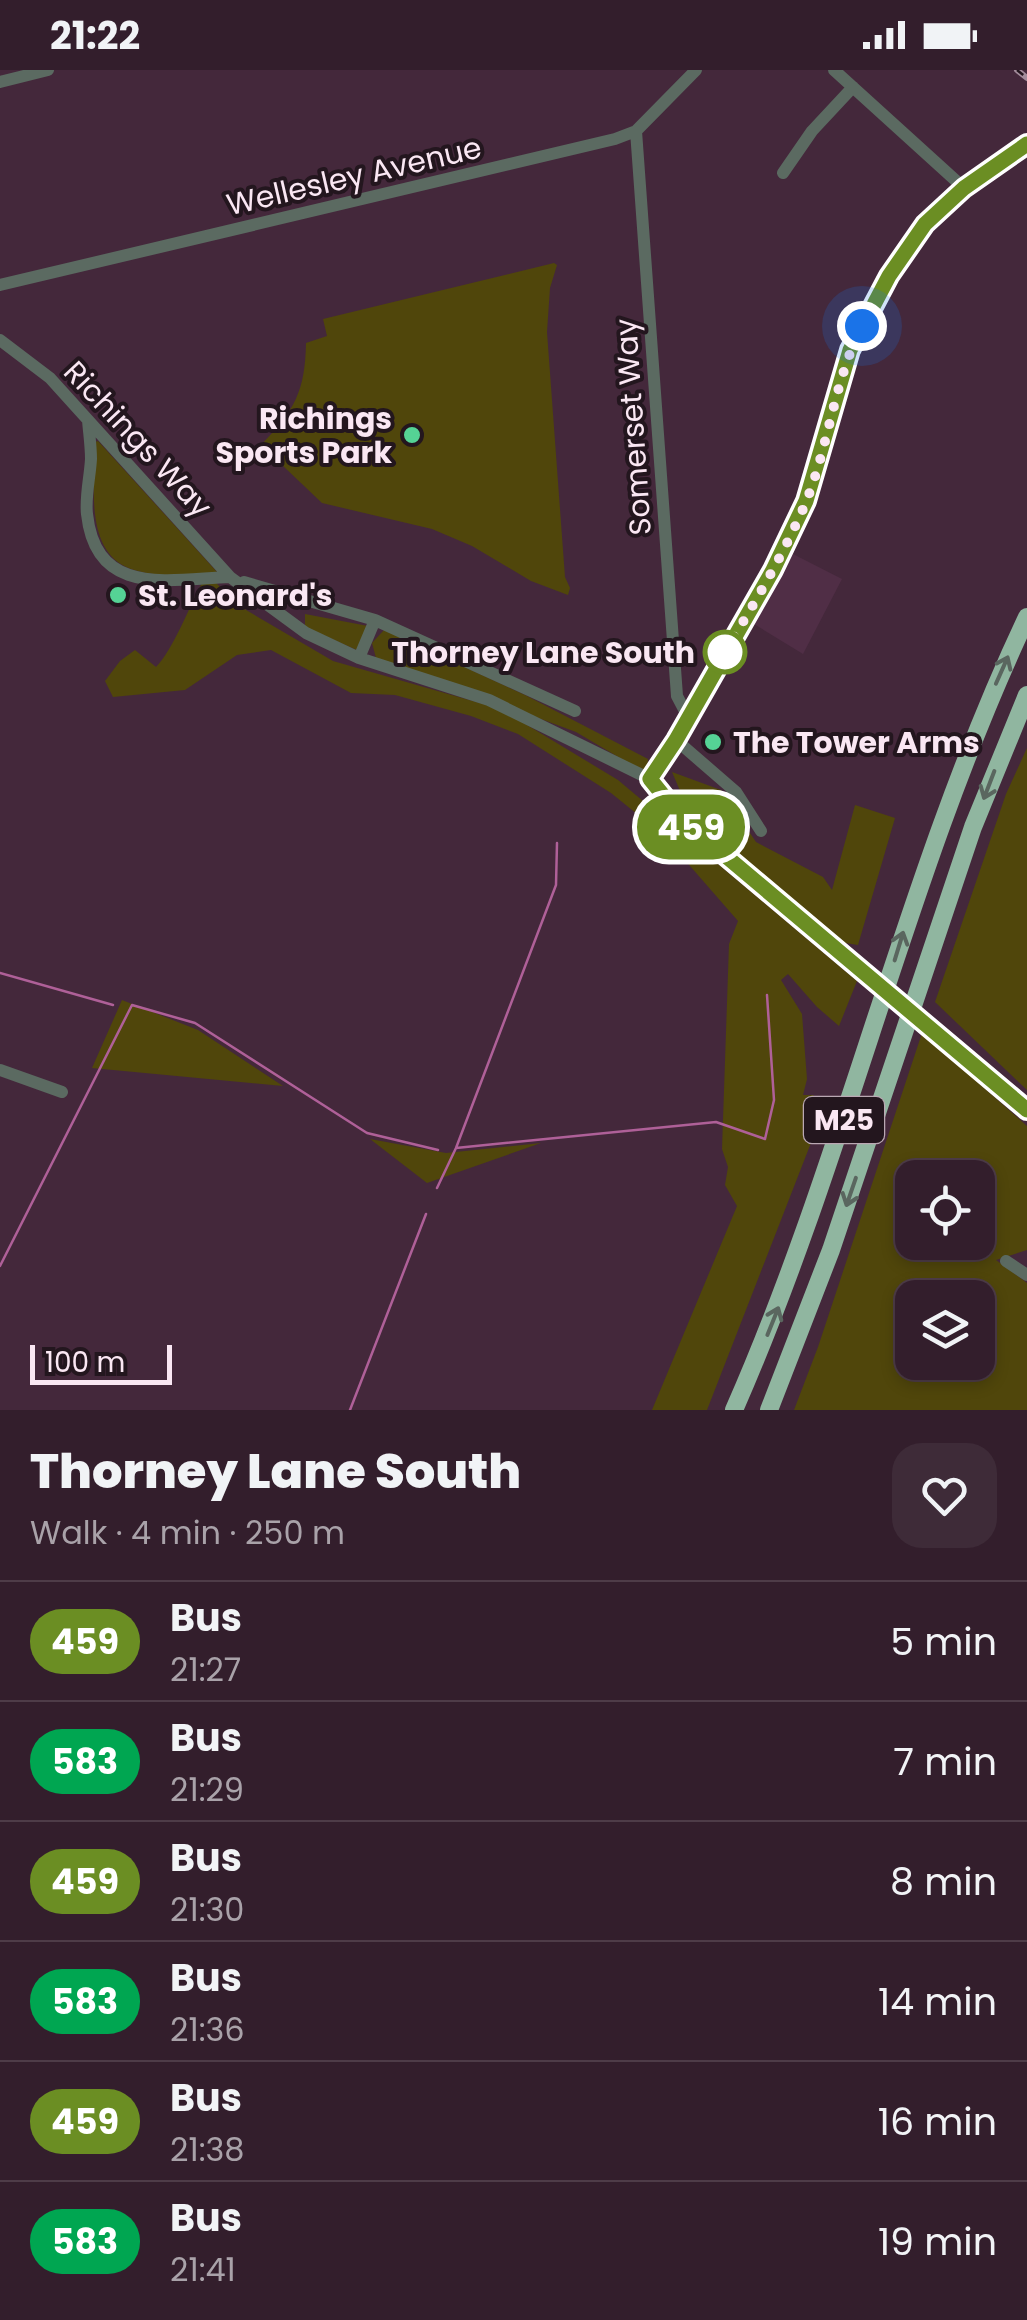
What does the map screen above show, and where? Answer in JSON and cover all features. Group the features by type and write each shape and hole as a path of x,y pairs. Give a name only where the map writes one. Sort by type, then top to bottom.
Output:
{"highway":[{"name":"M25","path":"734,1410 799,1253 956,782 1027,617"},
{"name":"M25","path":"769,1410 832,1250 972,827 1027,695"}],"street":[{"path":"0,82 48,70"},
{"name":"Wellesley Avenue","path":"0,285 636,131 696,70"},
{"path":"834,70 964,188"},
{"path":"783,173 812,131 854,87"},
{"name":"Somerset Way","path":"636,131 678,696 688,717"},
{"path":"1027,144 964,188 925,224 889,276 850,350 806,501 773,570 650,779 683,820 1027,1110"},
{"name":"Richings Way","path":"0,340 50,378 231,577 306,633 359,658 489,700 650,779"},
{"path":"88,420 91,455 87,515 98,552 114,571 142,580 231,577 375,620 576,711"},
{"path":"359,658 375,620"},
{"path":"676,740 736,792 762,831"},
{"path":"0,1070 62,1092"},
{"path":"1006,1261 1027,1275"}],"shaded area":[{"name":"Richings Sports Park","path":"557,265 550,288 547,332 568,595 531,581 472,546 432,529 322,503 261,445 296,399 306,343 327,336 323,319"},
{"path":"98,441 217,572 217,577 151,574 131,569 105,548 95,514"},
{"path":"793,554 842,579 803,654 754,624"},
{"path":"214,581 241,607 333,661 490,706 618,780 857,981 839,1026 788,974 781,980 802,1014 807,1079 803,1095 813,1095 823,1112 707,1410 652,1410 737,1206 725,1185 728,1167 722,1149 729,944 738,921 663,835 611,793 518,734 471,716 395,695 351,693 271,650 237,655 185,690 113,697 105,681 120,661 135,650 156,667 175,639 202,583"},
{"path":"305,614 368,626 359,651 305,627"},
{"path":"384,630 525,695 648,759 647,774 576,732 376,658 372,643"},
{"path":"1027,748 1027,1090 935,1002 1006,794"},
{"path":"672,772 721,790 756,842 823,877 832,890 855,805 895,818 858,945 839,942 687,807"},
{"path":"122,1000 198,1030 283,1086 92,1068"},
{"path":"922,1033 1027,1126 1027,1250 996,1260 1027,1283 1027,1410 794,1410"},
{"path":"370,1139 446,1153 541,1143 427,1183"}],"waterway":[{"path":"437,1188 456,1148 556,885 557,843"},
{"path":"0,973 113,1005"},
{"path":"456,1148 716,1122 765,1139 774,1100 767,995"},
{"path":"0,1266 132,1005 195,1023 367,1133 438,1150"},
{"path":"350,1410 426,1214"}],"railway":[{"path":"1017,70 1027,78"}],"bus line":[{"name":"459","path":"1027,144 964,188 925,224 889,276 850,350 806,501 773,570 650,779 683,820 1027,1110"}],"place":[{"name":"Richings Sports Park","path":"412,435"},
{"name":"St. Leonard's","path":"118,595"},
{"name":"Thorney Lane South","path":"725,652"},
{"name":"The Tower Arms","path":"713,742"}],"route":[{"path":"725,652 773,570 806,501 850,350 862,326"}]}
